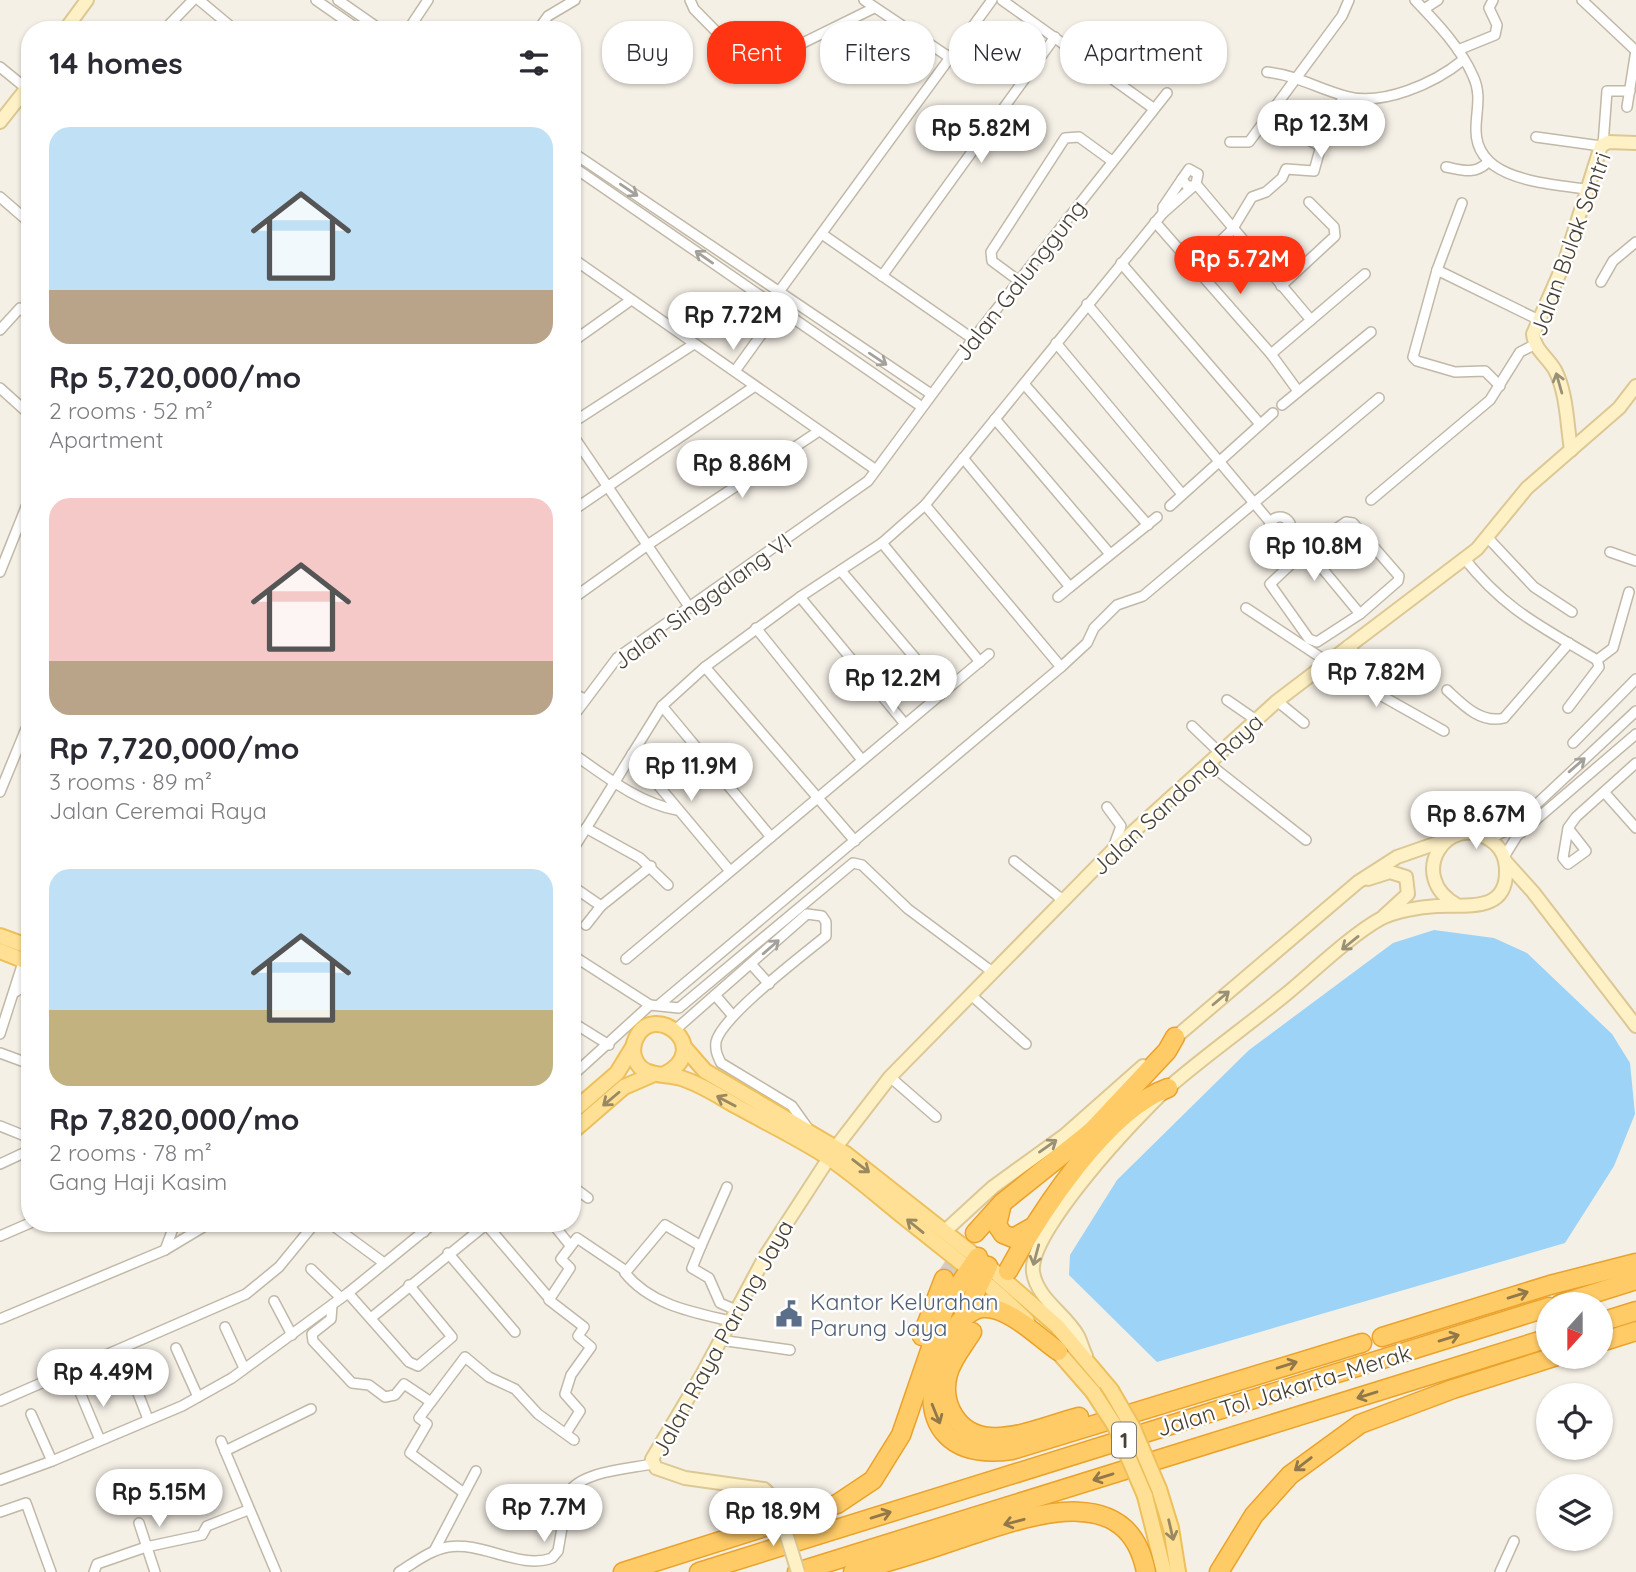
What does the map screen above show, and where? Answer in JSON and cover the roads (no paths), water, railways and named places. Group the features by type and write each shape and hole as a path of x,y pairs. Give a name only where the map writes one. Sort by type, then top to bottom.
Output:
{"highway":[{"path":"975,1233 1002,1203 1092,1131 1167,1051 1175,1037"},
{"path":"1008,1271 1031,1228 1051,1199 1130,1108 1168,1088"},
{"path":"1002,1203 997,1225 1003,1234 1013,1238 1031,1228"},
{"path":"1382,1337 1550,1285 1636,1263"},
{"path":"968,1324 979,1268"},
{"path":"623,1572 837,1504 873,1480 901,1435 943,1311 979,1268"},
{"path":"890,1453 891,1431 933,1301 944,1279"},
{"path":"1598,1292 1636,1280"},
{"path":"1058,1351 995,1310 977,1309 948,1373 946,1396 953,1415 960,1425 978,1435 1000,1436 1221,1385 1362,1343"},
{"name":"Jalan Tol Jakarta–Merak","path":"699,1572 1536,1311"},
{"path":"1614,1318 1636,1311"},
{"path":"1614,1338 1636,1331"},
{"name":"Jalan Tol Jakarta–Merak","path":"798,1572 1536,1342"},
{"path":"1219,1572 1254,1515 1282,1483 1301,1464 1360,1423 1536,1363"},
{"path":"853,1572 1013,1522 1065,1511 1098,1514 1117,1522 1138,1545 1146,1572"},
{"path":"813,1572 930,1549"}],"main road":[{"path":"0,936 21,948"},
{"path":"0,951 21,952"},
{"path":"581,1104 617,1073 644,1028 665,1025 675,1030 684,1047 705,1071 807,1129 832,1152 979,1268 1057,1326 1086,1356 1111,1390 1147,1457 1171,1528 1178,1572"},
{"path":"633,1046 635,1059 642,1069 690,1081 832,1152 945,1231 1058,1351 1093,1392 1115,1426 1145,1496 1164,1572"},
{"path":"581,1124 624,1087 675,1069 682,1059 684,1047"}],"street":[{"path":"72,21 88,0"},
{"path":"173,21 193,0"},
{"path":"199,0 224,21"},
{"path":"316,0 346,21"},
{"path":"338,0 369,21"},
{"path":"414,21 428,0"},
{"path":"544,21 575,0"},
{"path":"690,0 694,9 752,68 874,8"},
{"path":"770,304 949,57 864,0"},
{"path":"976,21 992,0"},
{"path":"1002,0 1153,108"},
{"path":"1230,142 1249,142 1295,76 1342,16 1349,0"},
{"path":"1415,0 1458,50 1473,76 1480,99 1476,130 1478,146 1487,163 1501,171 1585,189"},
{"path":"1424,9 1438,0"},
{"path":"1458,50 1495,35 1497,25 1489,8 1493,0"},
{"path":"1582,0 1636,50 1627,107"},
{"path":"882,276 1055,37"},
{"path":"1267,72 1295,76 1344,96 1362,99 1415,88 1442,77 1463,60"},
{"path":"0,67 21,82"},
{"path":"1536,137 1602,145 1606,91 1630,91"},
{"name":"Jalan Galunggung","path":"876,470 973,339 1167,93"},
{"path":"0,122 21,96"},
{"path":"1194,266 1231,230 1252,197 1266,192 1282,178 1286,169 1314,171 1322,142 1344,96"},
{"path":"1266,118 1314,144 1322,142"},
{"path":"1019,281 992,261 991,252 1065,138 1079,136 1112,161"},
{"name":"Jalan Bulak Santri","path":"1571,450 1555,369 1534,345 1533,334 1565,261 1585,189 1602,145 1636,143"},
{"path":"581,158 931,394"},
{"path":"1446,167 1468,172 1487,163"},
{"path":"581,836 662,706 705,667 756,628 842,572 925,505 1121,262 1163,213 1194,185 1199,176 1194,169 1185,171 1163,207 1163,213"},
{"path":"581,172 922,407"},
{"path":"1182,179 1187,186 1194,185"},
{"path":"1194,185 1311,320"},
{"path":"0,197 21,215"},
{"path":"1281,285 1335,236 1334,227 1309,202"},
{"path":"1462,203 1437,270 1413,353 1415,360 1455,372 1485,371 1500,386"},
{"path":"1155,222 1271,354 1298,391"},
{"path":"684,242 691,232"},
{"path":"822,234 973,339"},
{"path":"1601,282 1613,261 1636,242"},
{"path":"1121,262 1260,424"},
{"path":"581,264 876,470"},
{"path":"1437,270 1539,320"},
{"path":"1271,354 1365,274"},
{"path":"581,335 631,300"},
{"path":"1087,304 1270,522 1271,534 1276,538 1288,537 1292,532"},
{"path":"0,330 21,309"},
{"path":"735,371 779,310"},
{"path":"1282,405 1371,332"},
{"path":"1056,343 1182,494"},
{"path":"581,417 694,344"},
{"path":"847,356 856,344"},
{"path":"1371,500 1490,400 1520,352 1534,345"},
{"path":"1024,384 1148,525"},
{"path":"581,505 755,386"},
{"name":"Jalan Sandong Raya","path":"832,1152 890,1077 1112,851 1277,701 1488,538 1527,488 1619,408 1636,386"},
{"path":"0,388 21,407"},
{"path":"581,1068 1062,667 1087,643 1094,628 1117,605 1143,596 1379,398"},
{"path":"1170,506 1273,413"},
{"path":"995,419 1110,554"},
{"path":"581,593 819,431"},
{"path":"581,448 690,608"},
{"path":"963,458 1070,587"},
{"name":"Jalan Singgalang VI","path":"581,705 617,658 868,481 876,470"},
{"path":"925,505 1062,667"},
{"path":"1058,597 1157,517"},
{"path":"1270,522 1275,517 1288,519 1292,532 1360,614"},
{"path":"0,572 21,519"},
{"path":"1346,522 1353,523 1399,576 1398,581 1360,614 1317,642 1309,639 1270,584 1306,550 1346,522"},
{"path":"1488,538 1534,587 1572,612"},
{"path":"882,542 980,662"},
{"path":"1610,552 1636,561"},
{"path":"1464,558 1489,590 1526,619 1597,660 1599,667 1568,708"},
{"path":"842,572 944,692"},
{"path":"1597,660 1613,648 1629,592"},
{"path":"800,597 905,724"},
{"path":"1246,608 1359,683 1444,731"},
{"path":"756,628 862,760"},
{"path":"1447,690 1468,710 1484,718 1504,718 1569,643"},
{"path":"1348,645 1367,666"},
{"path":"626,959 989,654"},
{"path":"705,667 816,799 855,841"},
{"path":"1573,743 1636,679"},
{"path":"581,697 585,699"},
{"path":"1227,700 1256,720"},
{"path":"1277,701 1304,723"},
{"path":"662,706 771,837"},
{"path":"945,1231 1003,1179 1065,1135 1175,1037 1358,882 1397,857 1448,839 1466,833 1497,835 1510,829 1636,711"},
{"path":"1192,726 1220,753"},
{"path":"1500,892 1506,878 1505,860 1513,840 1636,734"},
{"path":"0,792 21,741"},
{"path":"632,754 730,871"},
{"path":"581,759 614,782 659,806 677,810"},
{"path":"1209,763 1306,840"},
{"path":"1568,828 1636,764"},
{"path":"1604,792 1636,828"},
{"path":"1545,794 1553,805"},
{"path":"1107,807 1121,826 1112,851"},
{"path":"586,828 650,866 668,885"},
{"path":"1485,836 1500,848 1505,860 1533,892 1636,1026"},
{"path":"1448,839 1438,849 1432,875 1445,899 1457,905"},
{"path":"1014,861 1064,901"},
{"path":"581,960 655,1005 679,1008 856,863 908,909 994,973"},
{"path":"586,925 601,906 650,866"},
{"path":"1086,1356 1078,1336 1037,1285 1033,1259 1041,1240 1070,1197 1168,1088 1408,894 1406,877 1390,872 1358,882"},
{"path":"1381,918 1425,907 1481,906 1500,892 1513,888 1533,892"},
{"path":"581,892 601,906"},
{"path":"675,1030 807,914 822,916 827,922 826,936 733,1016 716,1040 716,1053 720,1063 792,1106 807,1129"},
{"path":"751,964 769,985"},
{"path":"0,1034 21,968"},
{"path":"15,992 21,988"},
{"path":"715,995 733,1016"},
{"path":"971,995 1026,1044"},
{"path":"581,1027 609,1045"},
{"path":"0,1053 21,1061"},
{"path":"890,1077 936,1117"},
{"path":"0,1126 21,1134"},
{"name":"Jalan Raya Parung Jaya","path":"798,1572 780,1514 772,1495 764,1489 685,1478 659,1470 652,1464 655,1450 720,1340 765,1255 832,1152"},
{"path":"0,1164 21,1154"},
{"path":"727,1187 692,1268 709,1278 719,1303 733,1315"},
{"path":"581,1193 588,1198"},
{"path":"626,1271 665,1224 701,1247"},
{"path":"0,1236 21,1227"},
{"path":"165,1250 172,1232"},
{"path":"0,1319 165,1250 195,1232"},
{"path":"0,1402 246,1294 279,1267 308,1232"},
{"path":"341,1232 384,1263"},
{"path":"0,1480 52,1461 198,1397 292,1335 424,1232"},
{"path":"371,1318 476,1232"},
{"path":"493,1232 548,1297"},
{"path":"559,1232 569,1244"},
{"path":"464,1493 410,1454 427,1424 419,1418 465,1357 489,1377 515,1390 538,1414 570,1437 580,1411 565,1394 571,1375 591,1347 578,1336 584,1327 549,1300 570,1268 561,1259 578,1238 626,1271 635,1285 670,1306 733,1315"},
{"path":"448,1253 515,1332"},
{"path":"311,1269 371,1318 414,1366 449,1342 451,1333 409,1285"},
{"path":"274,1301 292,1335"},
{"path":"332,1304 331,1319 312,1334 313,1341 352,1383 369,1385 385,1397 395,1395 404,1384 431,1402"},
{"path":"225,1327 244,1368"},
{"path":"720,1340 790,1350"},
{"path":"176,1348 198,1397"},
{"path":"129,1370 148,1419"},
{"path":"79,1390 100,1440"},
{"path":"225,1451 312,1409"},
{"path":"31,1414 52,1461"},
{"path":"221,1441 276,1572"},
{"path":"399,1572 434,1551 463,1546 534,1561 552,1559 558,1551 568,1493 573,1485 604,1474 652,1464"},
{"path":"434,1551 477,1471"},
{"path":"0,1512 23,1503 28,1508 51,1572"},
{"path":"94,1572 97,1564 146,1547 202,1535 207,1526 248,1510"},
{"path":"139,1523 155,1572"},
{"path":"1500,1572 1514,1541"}],"water":[{"path":"1434,930 1494,938 1527,953 1612,1034 1630,1063 1635,1114 1614,1166 1565,1243 1157,1362 1069,1275 1070,1255 1117,1180 1249,1050 1393,943"}],"tunnel":[{"path":"944,1279 975,1233"}],"place":[{"name":"Kantor Kelurahan Parung Jaya","path":"789,1314"}]}
